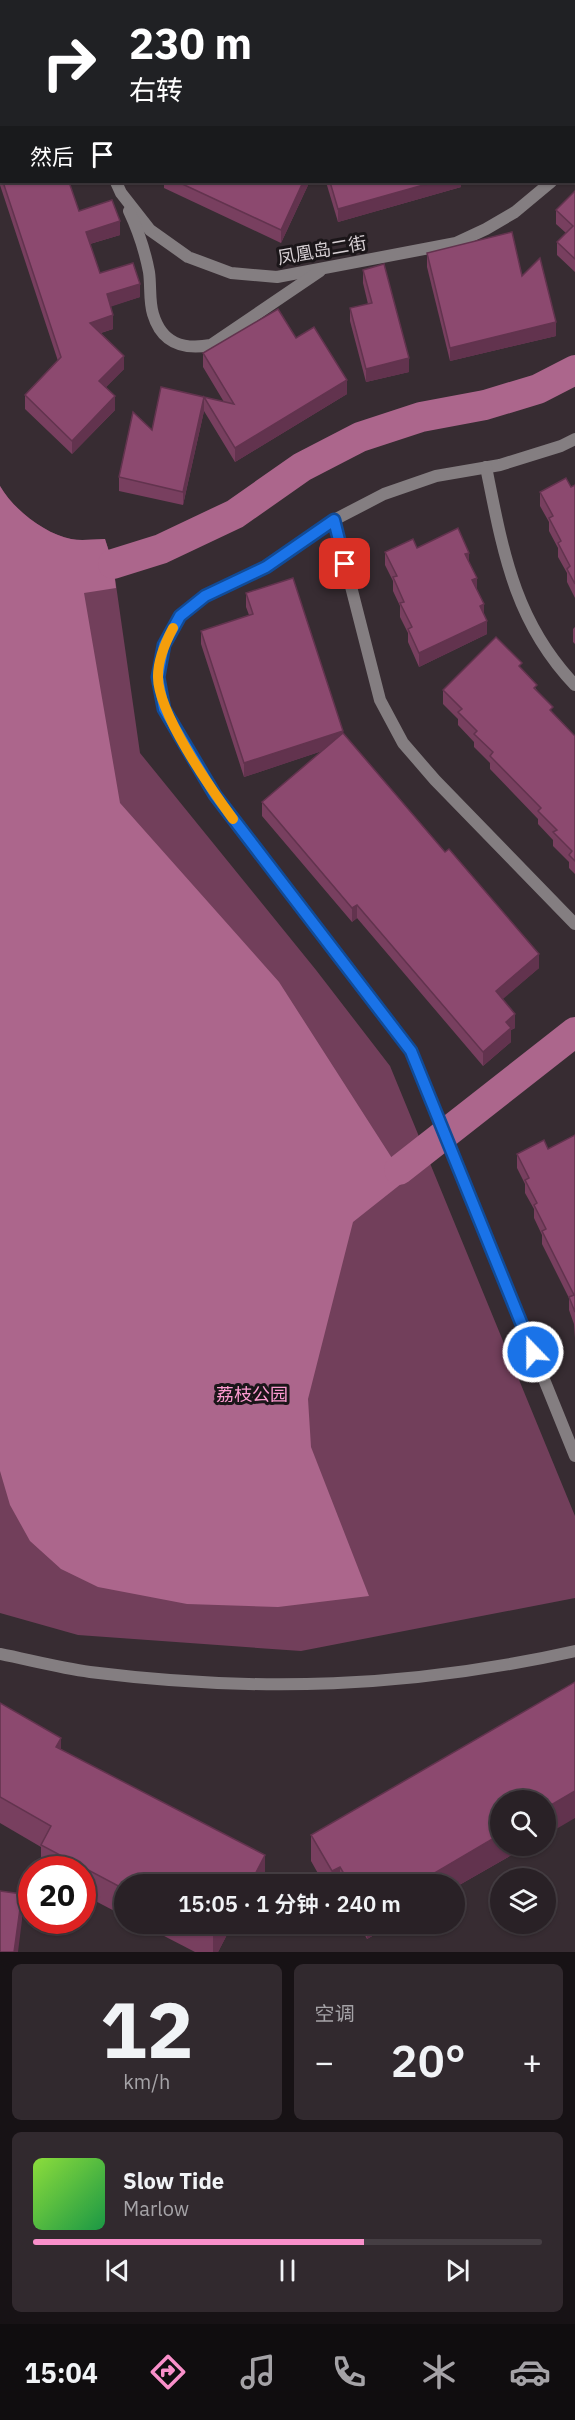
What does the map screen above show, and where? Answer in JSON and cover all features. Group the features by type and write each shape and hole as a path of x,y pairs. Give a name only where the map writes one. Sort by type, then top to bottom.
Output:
{"street":[{"name":"凤凰岛二街","path":"118,187 150,230 188,257 231,273 278,278 456,243 514,212 550,183"},
{"path":"118,187 141,241 149,272 153,313 160,330 175,343 193,348 211,345 324,269"},
{"path":"575,439 551,449 486,467 436,476 384,494 334,520 266,567 205,596 180,616 164,645 158,677 164,709 215,795 411,1051 575,1456"},
{"path":"486,467 503,553 518,600 541,643 575,685"},
{"path":"334,520 380,700 404,743 435,780 575,924"},
{"path":"0,1654 88,1672 237,1684 288,1685 380,1682 459,1674 575,1651"}],"green space":[{"name":"荔枝公园","path":"0,486 21,512 51,532 75,540 105,539 113,564 140,753 316,970 390,1066 575,1516 575,1598 301,1651 78,1635 0,1613"}],"shaded area":[{"name":"荔枝公园","path":"0,486 21,512 51,532 75,540 105,539 113,564 116,588 84,593 120,803 279,982 406,1180 353,1222 308,1399 311,1447 369,1596 278,1607 187,1604 98,1587 61,1569 30,1541 10,1505 0,1471"}],"building":[{"path":"3,183 69,183 79,211 112,200 120,221 86,232 100,273 133,263 140,284 107,294 113,315 90,323 124,356 99,381 115,396 72,441 25,395 61,357"},
{"path":"180,183 303,183 281,230"},
{"path":"330,183 430,183 338,209"},
{"path":"575,191 575,259 557,242 573,226 556,210"},
{"path":"512,232 522,276 540,258 556,322 450,348 427,253"},
{"path":"384,264 409,358 366,369 350,308 372,303 363,270"},
{"path":"278,309 296,338 314,327 347,380 235,448 204,397 234,404 203,353"},
{"path":"161,387 204,397 183,492 119,477 133,412 152,430"},
{"path":"566,478 571,487 575,485 575,584 567,569 570,566 558,543 561,541 549,518 553,516 540,492"},
{"path":"458,528 469,553 465,554 477,578 472,580 484,604 480,606 487,621 419,653 408,629 412,627 400,603 404,602 393,577 397,576 385,552 413,539 417,548"},
{"path":"293,578 343,731 244,763 201,631 253,614 246,593"},
{"path":"496,637 522,663 519,666 537,685 534,688 553,707 550,710 575,736 575,861 569,855 572,851 553,832 557,830 538,811 541,808 490,756 493,752 474,734 477,731 458,712 462,709 443,690"},
{"path":"343,733 445,852 449,849 539,954 496,991 515,1014 506,1022 511,1028 483,1052 357,905 352,908 262,802"},
{"path":"575,1135 575,1312 569,1297 574,1295 542,1231 546,1229 534,1205 537,1203 525,1180 529,1178 517,1154 544,1140 548,1149"},
{"path":"575,1682 575,1791 556,1802 556,1790 490,1790 490,1840 433,1874 344,1874 340,1867 332,1871 311,1835"},
{"path":"0,1703 61,1738 56,1747 265,1855 255,1874 114,1874 114,1884 96,1874 96,1856 62,1856 41,1845 51,1826 0,1797"},
{"path":"0,1891 18,1893 18,1923 14,1952 0,1952"}],"waterway":[{"path":"113,564 161,549 235,514 302,467 360,437 421,417 485,405 538,389 575,370"},
{"path":"399,1170 575,1032"}],"slow traffic":[{"path":"173,628 164,645 158,677 164,709 215,795 233,819"}],"route":[{"path":"345,564 334,520 266,567 205,596 180,616 164,645 158,677 164,709 215,795 411,1051 533,1352"}]}
